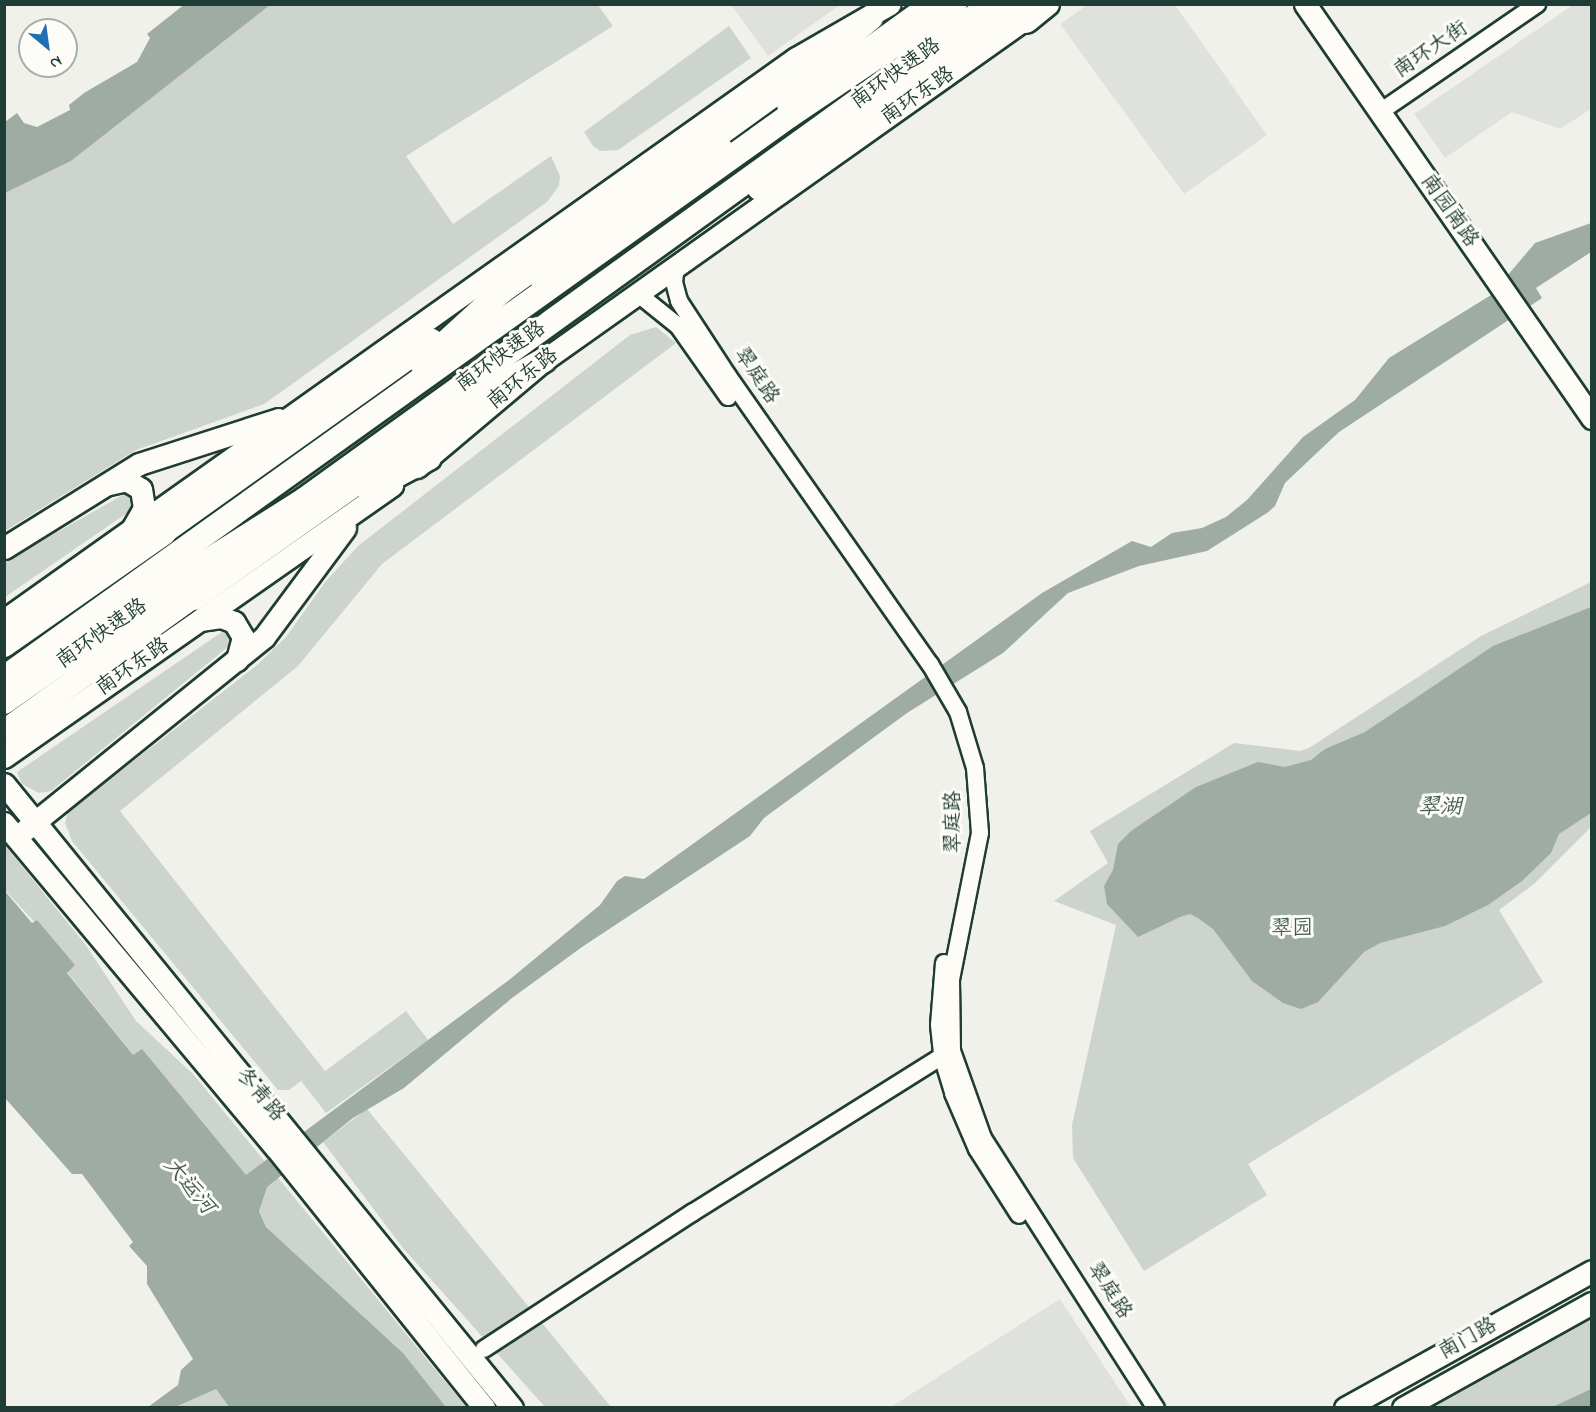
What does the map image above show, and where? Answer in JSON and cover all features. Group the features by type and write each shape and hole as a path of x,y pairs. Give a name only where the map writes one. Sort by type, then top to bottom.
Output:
{"highway":[{"name":"南环快速路","path":"167,565 789,116 888,35 955,4"},
{"name":"南环快速路","path":"4,678 304,500 652,248 888,35 992,4"},
{"path":"652,248 800,165 1024,13 1046,4"},
{"path":"4,645 36,611 141,536 502,291 805,72 888,35"},
{"path":"262,544 740,199"},
{"path":"383,398 502,291"},
{"name":"南环快速路","path":"4,702 288,466 383,398 517,313"},
{"path":"262,544 475,399 544,360"},
{"path":"262,544 429,458"},
{"path":"141,536 288,466"},
{"path":"4,732 121,663 197,609 304,500"}],"main road":[{"name":"南园南路","path":"1305,4 1385,108"},
{"name":"南园南路","path":"1318,4 1385,108 1500,273 1592,418"},
{"name":"南环东路","path":"197,609 357,511 429,458 544,360 1024,13"},
{"path":"141,536 296,414 796,58 888,35"},
{"name":"南园南路","path":"1528,316 1592,397"},
{"path":"4,548 140,464 172,451 296,414"},
{"path":"102,487 126,480 141,489 144,508 141,536"},
{"path":"10,830 35,822 237,660 276,625 357,511"},
{"path":"197,609 234,622 243,637 237,660"},
{"path":"4,620 36,611"},
{"name":"南环东路","path":"4,757 121,663"},
{"name":"冬青路","path":"4,784 284,1141 297,1175 484,1407"},
{"name":"冬青路","path":"10,830 284,1141 315,1162 512,1407"},
{"name":"南门路","path":"1345,1407 1592,1271"},
{"name":"南门路","path":"1403,1407 1592,1303"}],"street":[{"path":"441,348 888,35 926,4"},
{"name":"南环大街","path":"1385,108 1537,4"},
{"name":"翠庭路","path":"676,266 674,282 680,301 944,697 958,712 975,768 980,833 951,980 952,1051 983,1138 1156,1407"},
{"name":"翠庭路","path":"637,293 678,326 926,667"},
{"name":"翠庭路","path":"944,697 960,750 971,805 968,860 939,988 942,1056 964,1125 977,1149 1142,1407"},
{"path":"484,1349 692,1213 942,1056"}],"shaded area":[{"path":"731,5 840,5 768,56"},
{"path":"1087,5 1175,5 1267,135 1184,194 1060,24"},
{"path":"1573,5 1591,5 1591,109 1560,129 1512,112 1445,158 1414,114"},
{"path":"1060,1299 1131,1407 891,1407"}],"green space":[{"path":"270,5 598,5 613,26 406,156 453,224 551,156 560,176 559,186 547,202 264,404 136,450 5,531 5,193 71,161"},
{"path":"729,26 751,58 618,150 600,151 593,146 584,132"},
{"path":"656,327 676,343 382,564 298,666 120,811 325,1071 406,1011 428,1040 326,1113 301,1081 289,1090 278,1090 72,841 65,823 68,812 256,666 286,637 326,581 358,546 630,335"},
{"path":"130,491 138,501 130,511 5,597 4,562"},
{"name":"翠园","path":"1591,582 1591,827 1534,884 1499,910 1543,982 1248,1164 1267,1195 1144,1271 1073,1158 1072,1125 1116,925 1054,901 1108,863 1090,831 1234,743 1300,751 1309,748 1481,636"},
{"path":"222,632 231,636 229,646 51,791 39,793 22,784 17,772"},
{"path":"4,844 85,944 136,1021 193,1074 466,1407 446,1407 403,1353 266,1227 245,1175 142,1050 134,1056 67,972 74,965 5,890"},
{"path":"367,1109 611,1407 545,1407 403,1248 323,1142"},
{"path":"1591,1314 1591,1389 1552,1407 1424,1408"},
{"path":"216,1389 229,1407 175,1408 182,1402"}],"water":[{"path":"185,4 270,5 71,161 5,193 5,122 17,113 24,123 37,127 70,110 69,105 84,93 137,62 150,38 147,34"},
{"name":"大运河","path":"1591,223 1591,252 1536,288 1542,298 1339,432 1285,483 1275,506 1267,513 1207,551 1139,566 1068,593 1003,653 907,713 764,818 750,836 582,947 512,998 404,1088 353,1118 267,1187 259,1211 266,1227 403,1353 446,1407 229,1407 216,1389 175,1407 148,1407 178,1385 181,1370 193,1359 147,1284 147,1266 129,1246 133,1242 82,1174 72,1174 5,1098 4,890 32,923 37,920 75,965 67,973 133,1055 142,1049 246,1175 509,980 600,905 617,881 625,876 644,879 1042,593 1132,541 1151,547 1172,533 1202,528 1226,517 1247,500 1303,437 1355,400 1389,358 1491,295 1535,243"},
{"name":"翠湖","path":"1591,607 1591,813 1559,834 1551,853 1522,881 1488,905 1445,926 1380,943 1364,952 1318,1002 1301,1009 1283,1003 1252,981 1213,929 1198,918 1190,914 1180,917 1138,937 1107,904 1104,886 1113,870 1118,844 1131,831 1196,787 1258,762 1285,767 1311,760 1325,749 1365,732 1493,646"},
{"path":"1591,1389 1591,1407 1552,1407"}]}
